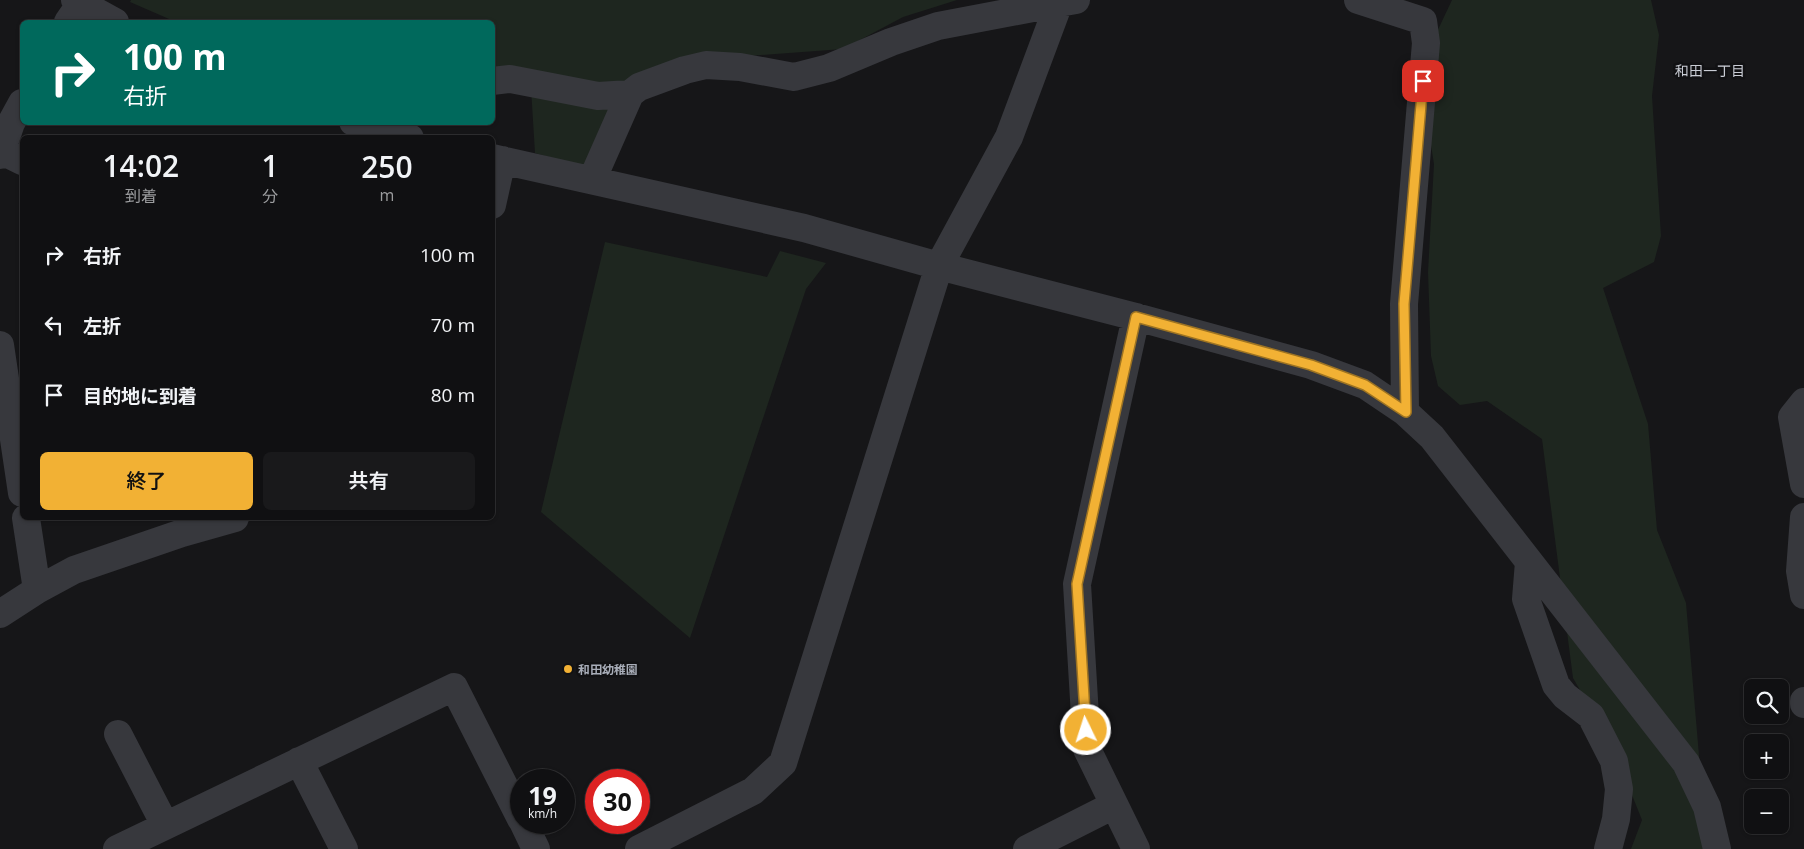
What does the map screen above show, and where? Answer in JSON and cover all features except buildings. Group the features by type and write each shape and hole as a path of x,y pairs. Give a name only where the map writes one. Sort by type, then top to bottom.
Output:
{"street":[{"path":"1358,0 1423,21 1426,43 1404,304 1406,412"},
{"path":"592,180 630,94 639,87 657,80 706,65 740,68 794,77 829,68 891,42 938,26 1067,2"},
{"path":"639,849 753,791 783,763 939,266 1009,137 1067,2"},
{"path":"75,9 109,20"},
{"path":"495,81 510,79 598,96 630,94"},
{"path":"6,154 11,123 20,107"},
{"path":"356,126 396,135"},
{"path":"495,177 497,159 804,228 1311,365 1365,385 1406,412 1432,437 1686,763 1707,807 1717,849"},
{"path":"1136,317 1077,584 1087,748 1136,849"},
{"path":"0,345 20,480"},
{"path":"1804,402 1792,417 1804,484"},
{"path":"1804,517 1800,571 1804,595"},
{"path":"26,520 37,590"},
{"path":"0,614 37,590 74,570 181,525 220,520"},
{"path":"1529,562 1526,599 1556,685 1565,696 1591,716 1614,761 1619,788 1616,819 1608,849"},
{"path":"134,845 165,825 454,687 510,797"},
{"path":"118,734 165,825"},
{"path":"299,761 344,849"},
{"path":"1027,849 1114,805"},
{"path":"528,834 536,849"}],"shaded area":[{"path":"131,0 957,0 903,17 843,49 694,60 634,81 592,169 535,153 531,88 495,80 495,20 171,20 130,2"},
{"path":"1452,0 1651,0 1659,35 1652,96 1661,236 1654,262 1603,288 1648,424 1657,530 1686,603 1707,849 1631,849 1642,820 1612,745 1573,678 1542,439 1487,401 1460,405 1438,386 1431,356 1428,272 1434,164 1419,70"},
{"path":"605,242 767,277 780,251 826,263 806,289 690,638 541,512"}],"place":[{"name":"和田幼稚園","path":"568,669"}],"district":[{"name":"和田一丁目","path":"1710,70"}],"route":[{"path":"1086,730 1077,584 1136,317 1311,365 1365,385 1406,412 1404,304 1423,81"}]}
